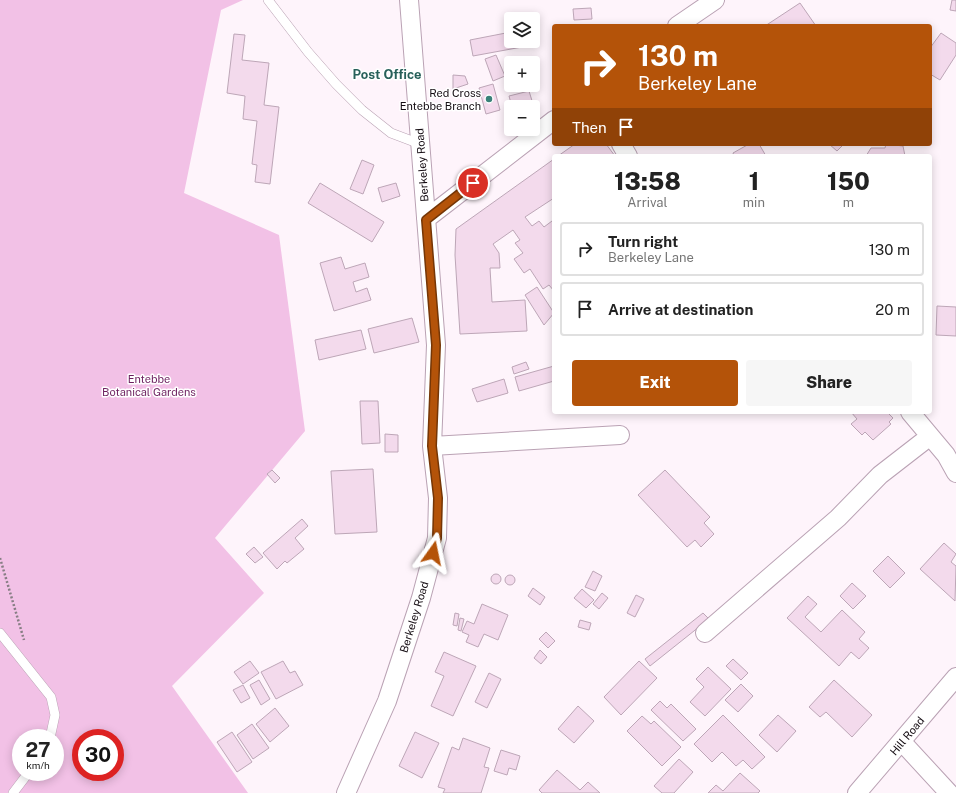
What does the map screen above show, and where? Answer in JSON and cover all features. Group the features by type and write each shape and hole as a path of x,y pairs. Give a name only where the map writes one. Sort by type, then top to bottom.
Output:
{"street":[{"name":"Berkeley Road","path":"346,793 387,701 421,598 437,538 438,498 432,446 436,345 410,0"},
{"path":"680,24 715,0"},
{"path":"426,220 552,122"},
{"path":"912,414 946,455 956,474"},
{"path":"432,446 620,435"},
{"path":"705,633 838,518 880,475 929,436"},
{"name":"Hill Road","path":"857,793 956,677"},
{"path":"902,742 949,793"}],"lane":[{"path":"268,0 308,52 336,84 362,110 391,133 420,144"},
{"path":"0,632 51,697 55,714 52,729"},
{"path":"13,793 22,781"}],"path":[{"path":"0,558 26,646"}],"green space":[{"name":"Entebbe Botanical Gardens","path":"0,0 243,0 221,10 184,193 279,235 305,431 215,538 264,593 172,686 248,793 0,793"}],"building":[{"path":"952,0 956,0 956,11 950,10"},
{"path":"800,3 815,24 768,24"},
{"path":"591,8 592,19 574,20 573,9"},
{"path":"504,33 504,48 517,48 473,56 470,40"},
{"path":"941,33 956,43 956,55 940,80 932,75 932,45"},
{"path":"234,34 245,35 242,60 269,63 264,105 279,107 270,184 255,182 257,165 252,164 257,121 243,119 245,96 227,93"},
{"path":"496,55 504,76 493,81 485,59"},
{"path":"453,75 465,76 468,84 453,89"},
{"name":"Red Cross Entebbe Branch","path":"493,84 500,110 486,114 479,88"},
{"path":"529,92 532,100 510,100 509,96"},
{"path":"572,146 608,146 614,154 561,154"},
{"path":"745,146 760,146 765,154 733,154"},
{"path":"831,146 842,146 837,151"},
{"path":"886,146 903,146 905,154 867,154 871,148 885,148"},
{"path":"362,160 374,165 363,194 350,189"},
{"path":"552,160 552,199 525,217 532,226 539,221 544,227 552,221 552,289 549,285 543,289 530,269 524,273 514,259 523,253 515,243 520,240 513,230 493,244 499,253 500,268 490,268 492,302 525,300 527,331 460,334 455,255 456,229"},
{"path":"320,183 384,222 372,242 308,203"},
{"path":"396,183 400,196 382,202 378,188"},
{"path":"341,257 345,269 365,263 369,277 353,282 356,292 367,288 371,300 334,311 320,263"},
{"path":"537,287 552,310 552,315 544,325 525,295"},
{"path":"937,306 956,307 956,336 936,335"},
{"path":"412,318 419,342 374,353 368,329"},
{"path":"361,330 366,349 319,360 315,340"},
{"path":"526,362 529,369 514,374 512,367"},
{"path":"552,367 552,382 519,391 515,377"},
{"path":"504,379 508,393 477,402 472,389"},
{"path":"360,401 378,401 380,443 362,444"},
{"path":"853,414 889,414 893,418 889,422 891,424 873,440 865,432 862,435 851,424 857,419"},
{"path":"385,434 398,435 398,452 385,452"},
{"path":"373,469 377,532 335,534 331,471"},
{"path":"272,470 280,478 275,483 267,474"},
{"path":"665,470 710,517 704,523 714,534 701,547 695,540 687,547 638,495"},
{"path":"302,519 308,526 295,538 304,549 287,563 285,561 277,569 263,553"},
{"path":"944,543 956,554 951,562 956,566 955,601 920,569"},
{"path":"254,547 263,557 255,563 246,554"},
{"path":"888,556 905,573 890,588 873,571"},
{"path":"593,571 602,576 595,591 585,587"},
{"path":"494,574 498,574 500,575 500,583 494,584 491,581 491,577"},
{"path":"508,575 512,575 515,580 512,585 508,585 505,582 505,578"},
{"path":"852,583 866,596 853,609 840,596"},
{"path":"533,588 545,597 540,605 528,596"},
{"path":"582,589 594,600 586,608 574,598"},
{"path":"602,593 608,598 599,609 593,604"},
{"path":"636,595 644,599 635,617 627,613"},
{"path":"808,596 817,604 805,617 821,632 842,610 865,632 859,639 869,648 859,659 851,652 839,666 787,618"},
{"path":"482,604 508,615 498,640 484,634 478,647 466,642 469,635 462,632 467,621 474,624"},
{"path":"455,613 459,614 457,626 453,625"},
{"path":"703,613 709,619 650,666 645,659"},
{"path":"460,618 464,619 461,631 458,630"},
{"path":"580,620 591,623 589,630 578,627"},
{"path":"546,632 555,641 548,648 539,639"},
{"path":"540,650 547,657 541,664 534,658"},
{"path":"444,652 476,666 453,716 431,706 444,676 435,672"},
{"path":"733,659 748,673 741,680 726,666"},
{"path":"250,661 259,673 243,684 234,672"},
{"path":"283,661 290,673 295,671 303,685 276,699 261,672"},
{"path":"639,661 657,678 621,715 604,697"},
{"path":"708,667 731,689 705,716 690,702 704,687 696,679"},
{"path":"489,673 501,679 487,708 475,702"},
{"path":"259,680 270,699 261,705 250,685"},
{"path":"834,680 872,715 852,737 826,712 820,717 809,707"},
{"path":"741,684 753,696 738,712 725,700"},
{"path":"243,685 250,698 241,703 233,690"},
{"path":"660,701 667,708 671,704 696,729 683,741 651,710"},
{"path":"578,706 594,721 574,743 558,729"},
{"path":"275,708 289,726 270,742 256,724"},
{"path":"723,715 765,757 752,769 743,760 736,766 722,752 712,762 694,744"},
{"path":"778,715 796,731 777,752 759,735"},
{"path":"642,716 651,724 654,721 681,747 662,766 627,731"},
{"path":"252,724 269,748 253,759 237,735"},
{"path":"232,732 252,762 237,772 217,742"},
{"path":"415,732 439,743 422,778 399,766"},
{"path":"463,738 490,748 484,767 489,768 481,793 443,793 445,789 438,787 452,747 459,750"},
{"path":"501,750 520,756 516,770 509,768 507,775 494,771"},
{"path":"679,759 693,772 674,793 662,793 654,786"},
{"path":"557,770 580,790 588,782 600,793 542,793 539,790"},
{"path":"740,773 760,791 758,793 708,793 716,785 723,791"}],"place":[{"name":"Red Cross Entebbe Branch","path":"489,99"}],"district":[{"name":"Post Office","path":"387,74"}],"route":[{"path":"433,553 437,538 438,498 432,446 436,345 426,220 473,183"}]}
